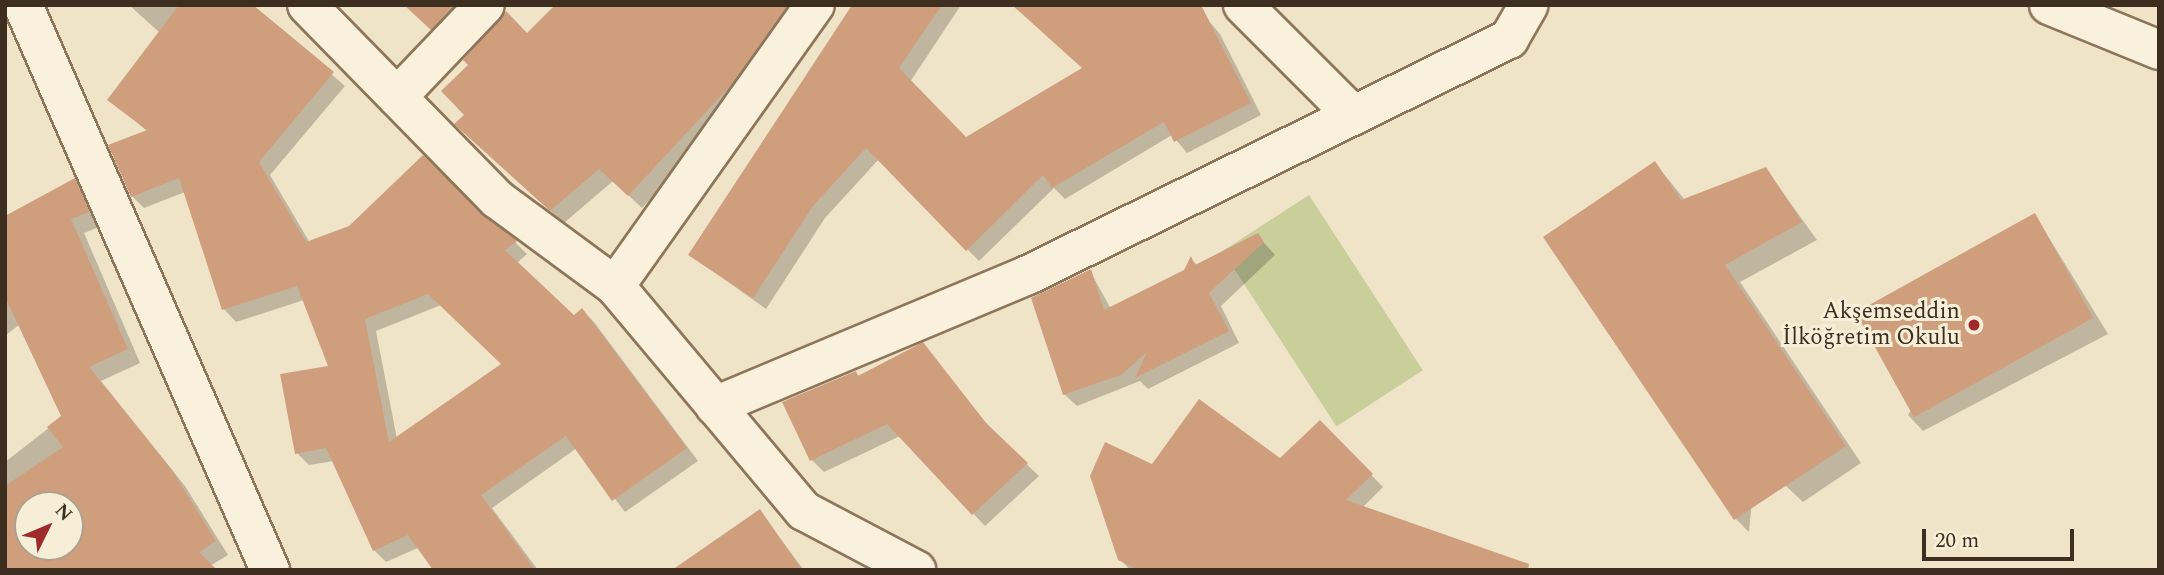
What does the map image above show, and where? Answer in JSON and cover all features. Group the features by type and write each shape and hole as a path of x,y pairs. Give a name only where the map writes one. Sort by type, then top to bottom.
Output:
{"street":[{"path":"23,5 270,570"},
{"path":"307,5 497,199 615,286 804,511 916,570"},
{"path":"397,97 485,5"},
{"path":"615,286 815,5"},
{"path":"1243,5 1353,115"},
{"path":"715,406 1028,275 1353,115 1509,38 1529,5"},
{"path":"2049,5 2159,50"}],"green space":[{"path":"1309,195 1423,370 1336,426 1223,251"}],"building":[{"path":"179,5 253,5 334,72 259,162 306,242 349,226 423,155 517,241 505,250 574,315 582,308 687,448 612,501 566,436 481,495 535,570 433,570 408,535 373,551 326,448 295,454 280,374 328,366 297,286 222,310 179,178 131,197 108,145 147,130 107,100","holes":["428,294 501,364 389,442 365,319"]},
{"path":"404,5 454,5 431,30"},
{"path":"555,5 788,5 732,84 628,196 599,169 550,211 454,124 464,115 441,91 468,65 463,60 506,11 527,33"},
{"path":"852,5 942,5 899,68 966,137 1082,68 1012,5 1201,5 1251,103 1174,142 1164,122 1052,188 1043,175 966,251 866,148 813,206 753,298 688,255"},
{"path":"1655,161 1681,200 1766,167 1802,222 1725,265 1846,446 1734,520 1543,237"},
{"path":"75,178 90,212 71,219 128,349 89,367 172,470 216,541 199,552 217,570 5,570 5,486 63,447 47,427 61,416 5,297 5,216"},
{"path":"2035,213 2093,318 1914,417 1856,312"},
{"path":"1258,233 1264,242 1209,293 1229,331 1135,378 1147,352 1121,375 1063,395 1031,298 1091,269 1104,310 1184,270 1191,256 1195,265"},
{"path":"923,342 986,423 1028,463 972,515 887,424 810,461 782,402 856,371 858,376"},
{"path":"1199,399 1280,458 1320,420 1373,474 1346,500 1529,564 1528,570 1138,570 1118,560 1090,476 1105,442 1152,464"},
{"path":"760,509 802,570 672,570"}],"place":[{"name":"Akşemseddin İlköğretim Okulu","path":"1974,325"}]}
